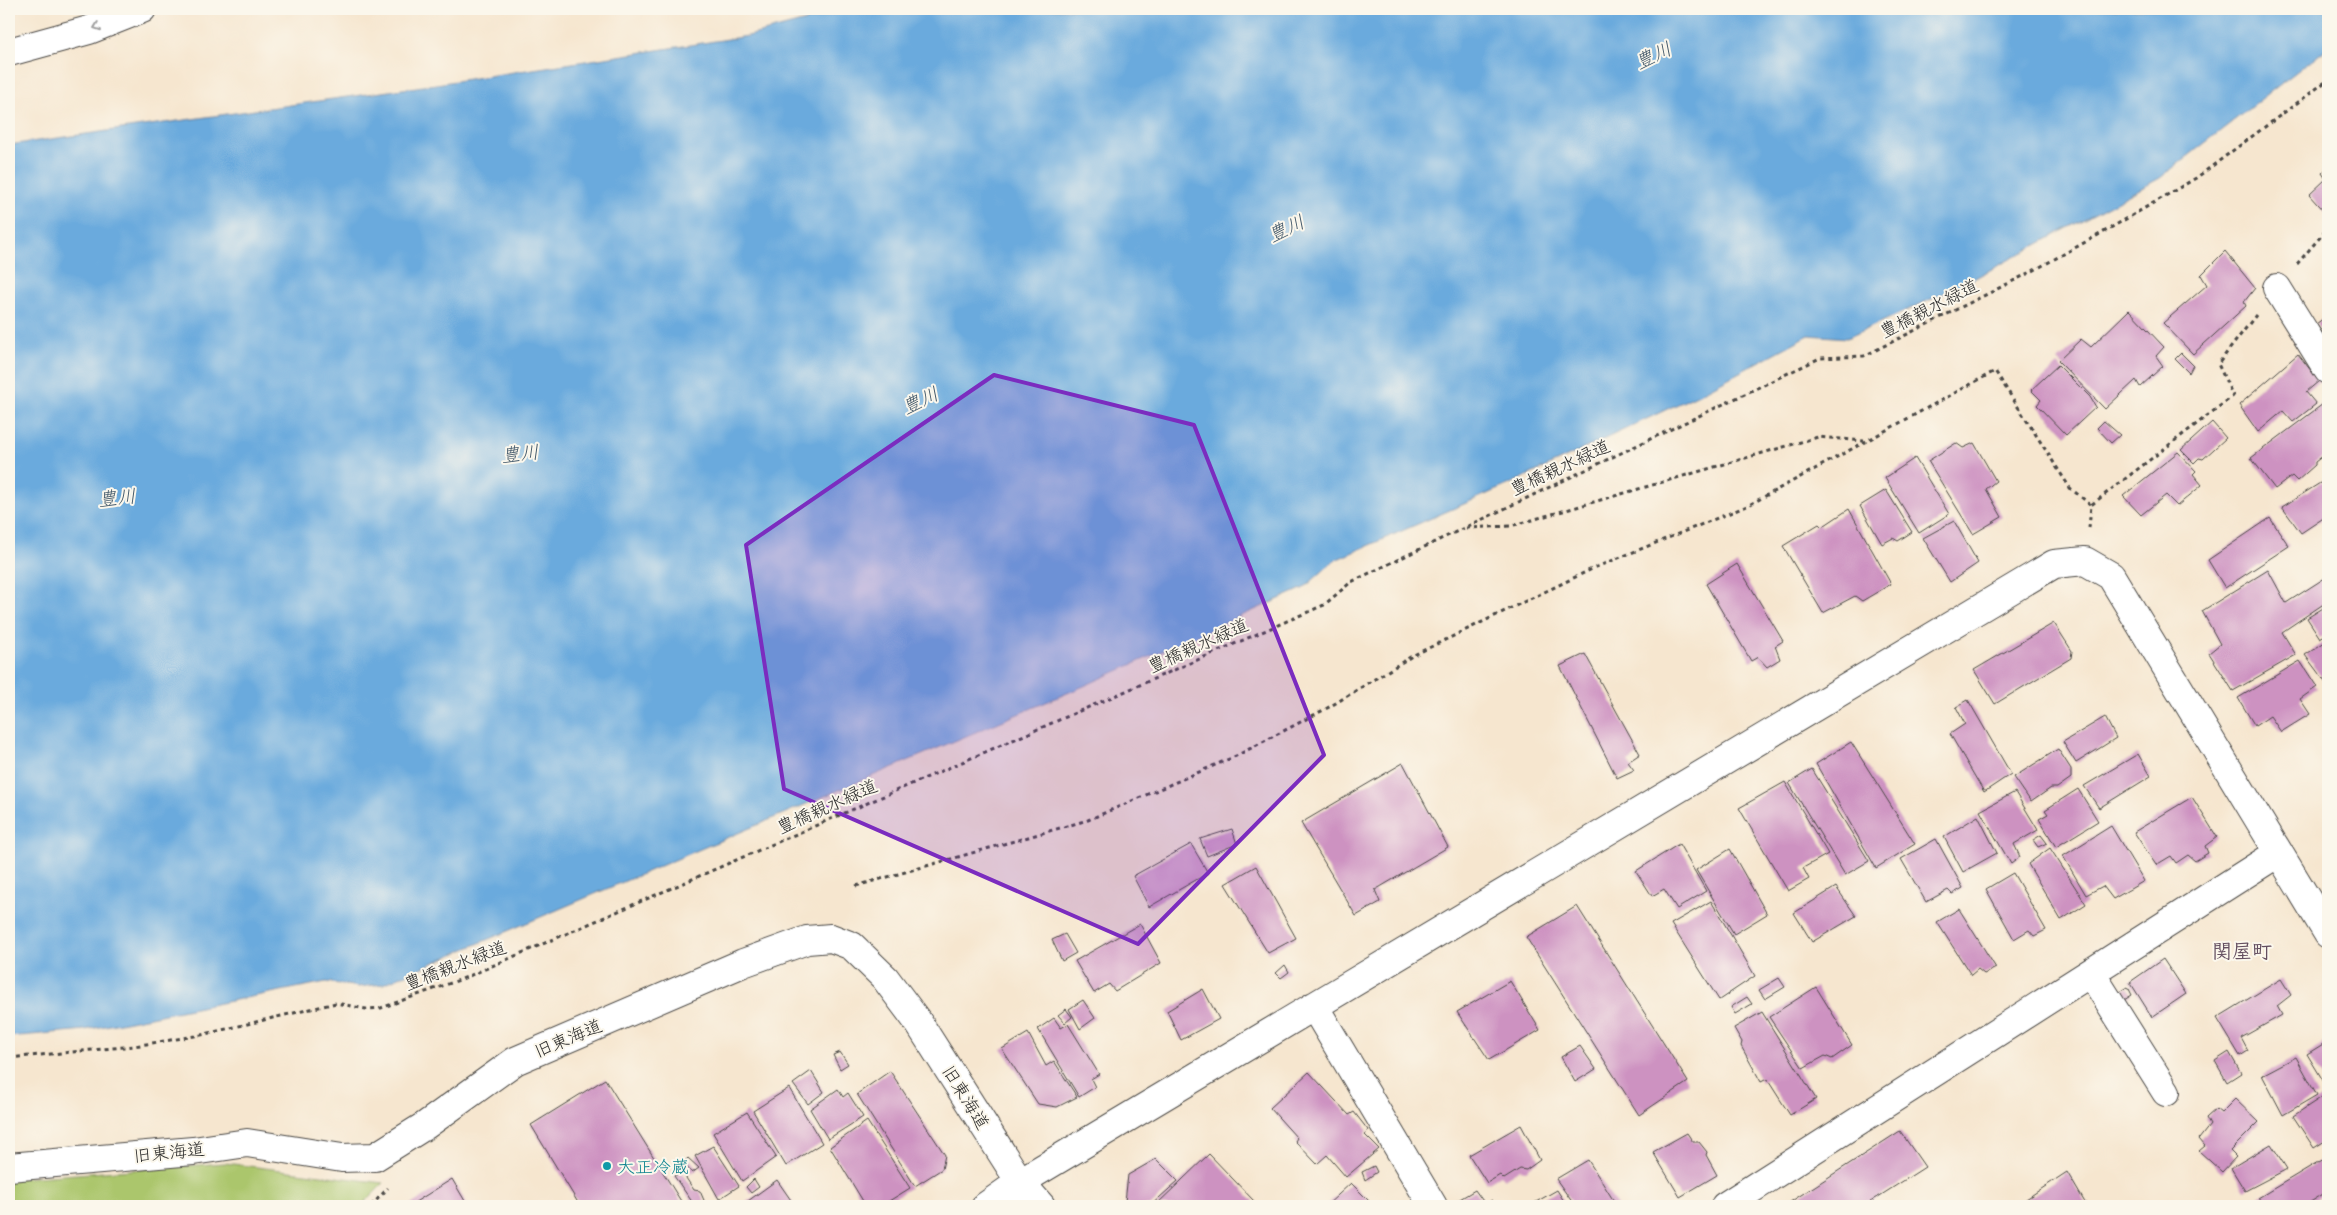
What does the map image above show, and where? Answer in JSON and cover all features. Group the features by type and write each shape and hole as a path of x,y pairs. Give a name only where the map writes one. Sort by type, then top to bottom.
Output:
{"street":[{"path":"9,52 90,30 142,9"},
{"path":"2277,288 2328,370"},
{"path":"986,1206 1020,1182 2054,564 2085,561 2111,576 2328,934"},
{"path":"1725,1206 2278,853"},
{"name":"旧東海道","path":"9,1167 193,1151 247,1143 342,1158 375,1157 426,1125 515,1061 743,964 807,940 831,938 852,946 885,978 918,1022 1020,1182 1041,1206"},
{"path":"2091,972 2166,1092"},
{"path":"1314,1006 1433,1206"}],"path":[{"name":"豊橋親水緑道","path":"9,1058 134,1046 192,1037 336,1003 366,1009 381,1008 462,979 1324,605 1351,582 1820,358 1864,356 2029,273 2196,178 2328,80"},
{"path":"2085,561 2091,505 2233,396 2218,364 2277,288 2328,228"},
{"path":"856,886 1088,820 1236,756 1331,706 1412,656 1594,568 1747,506 1995,371 2070,488 2091,505"},
{"path":"1463,528 1511,526 1818,437 1865,441"},
{"path":"371,1206 393,1183"}],"highlighted area":[{"path":"994,375 1194,425 1324,755 1138,944 784,789 746,545"}],"green space":[{"path":"225,1163 384,1183 361,1206 9,1206 9,1179"}],"water":[{"name":"豊川","path":"852,9 2328,9 2328,47 2160,178 1966,283 1847,338 1809,335 1699,394 1510,484 1335,560 1304,588 1084,686 383,984 359,987 326,982 85,1030 9,1037 9,145 410,88 748,36"}],"building":[{"path":"2328,167 2328,212 2326,214 2309,195 2326,179 2322,173"},
{"path":"2225,251 2255,288 2244,302 2246,306 2193,354 2163,323 2207,285 2201,275"},
{"path":"2129,310 2164,347 2156,356 2163,366 2140,387 2136,380 2105,409 2058,361 2081,339 2091,347"},
{"path":"2328,315 2328,340 2316,324"},
{"path":"2181,353 2193,365 2189,373 2175,359"},
{"path":"2298,354 2319,381 2306,392 2316,404 2293,422 2283,411 2258,432 2239,405"},
{"path":"2058,365 2090,397 2096,407 2066,435 2037,405 2041,400 2031,390"},
{"path":"2323,404 2328,410 2328,452 2315,462 2315,465 2297,481 2292,476 2275,489 2251,458"},
{"path":"2104,421 2120,435 2111,443 2097,428"},
{"path":"2212,422 2226,438 2203,459 2199,458 2194,463 2181,450"},
{"path":"1956,443 1963,448 1974,443 1996,481 1986,489 2002,517 1973,534 1928,461"},
{"path":"2178,452 2196,471 2193,474 2202,485 2177,506 2166,495 2141,515 2123,496"},
{"path":"1915,458 1949,514 1919,533 1885,478"},
{"path":"2328,478 2328,515 2301,533 2282,507"},
{"path":"1886,490 1912,532 1898,541 1893,538 1882,544 1860,506"},
{"path":"1849,509 1891,584 1862,601 1855,596 1823,613 1783,546 1819,524 1822,527"},
{"path":"2270,518 2289,546 2225,588 2208,560"},
{"path":"1954,521 1978,563 1950,582 1923,538"},
{"path":"1737,564 1783,641 1775,646 1780,659 1767,667 1758,657 1751,661 1706,584"},
{"path":"2268,570 2286,603 2328,576 2328,601 2282,632 2296,655 2233,691 2209,653 2220,644 2202,611"},
{"path":"2328,605 2328,633 2320,638 2307,618"},
{"path":"2054,623 2072,651 2071,658 1995,704 1974,670"},
{"path":"2328,640 2328,686 2305,655"},
{"path":"1585,654 1640,754 1628,762 1634,770 1617,778 1560,666"},
{"path":"2300,661 2317,687 2300,699 2310,714 2281,732 2270,716 2255,726 2238,698"},
{"path":"1968,700 2011,774 1984,792 1950,734 1965,724 1956,707"},
{"path":"2105,717 2116,738 2076,763 2063,742"},
{"path":"1851,742 1915,844 1876,868 1816,764"},
{"path":"2058,749 2071,769 2071,778 2057,788 2051,788 2031,802 2014,777"},
{"path":"2138,754 2151,776 2099,808 2084,786"},
{"path":"1403,763 1448,847 1375,890 1380,902 1356,916 1301,823"},
{"path":"1812,769 1869,861 1845,875 1789,783"},
{"path":"1785,782 1828,854 1803,868 1809,879 1788,891 1739,808"},
{"path":"2078,789 2098,821 2056,847 2039,819 2048,814 2045,810"},
{"path":"2015,792 2038,830 2014,844 2020,857 2011,864 1980,811"},
{"path":"2192,797 2217,837 2205,846 2208,853 2195,861 2188,855 2176,863 2171,856 2156,865 2134,832"},
{"path":"1978,816 1997,853 1963,872 1944,837"},
{"path":"2111,826 2144,881 2113,899 2103,886 2086,895 2063,856"},
{"path":"1232,829 1237,844 1207,856 1200,839"},
{"path":"2041,835 2047,843 2038,847 2033,840"},
{"path":"1936,839 1963,888 1952,894 1948,890 1926,902 1901,859"},
{"path":"1191,844 1208,873 1149,907 1133,876"},
{"path":"1679,844 1706,891 1677,909 1664,889 1652,896 1636,871"},
{"path":"2050,848 2086,904 2061,920 2028,864"},
{"path":"1730,849 1767,914 1734,934 1696,870"},
{"path":"1256,866 1296,938 1268,953 1225,884"},
{"path":"2013,873 2046,930 2034,936 2029,930 2014,939 1986,889"},
{"path":"1836,887 1856,916 1812,942 1794,913"},
{"path":"1711,901 1755,976 1719,1000 1671,924"},
{"path":"1577,906 1688,1082 1639,1115 1526,937"},
{"path":"1959,909 1996,968 1984,974 1978,969 1971,975 1937,922"},
{"path":"1140,924 1161,963 1115,991 1109,984 1094,993 1075,961"},
{"path":"1065,934 1076,953 1062,961 1052,940"},
{"path":"2163,959 2186,994 2152,1017 2130,982"},
{"path":"1285,965 1289,972 1281,978 1276,973"},
{"path":"1779,978 1785,987 1765,999 1759,990"},
{"path":"2281,979 2291,995 2277,1006 2282,1015 2241,1038 2248,1051 2240,1056 2217,1018"},
{"path":"1510,981 1540,1030 1489,1060 1457,1012"},
{"path":"1816,987 1852,1045 1832,1059 1825,1056 1803,1068 1769,1017"},
{"path":"2128,987 2132,995 2124,1000 2120,992"},
{"path":"1203,989 1219,1019 1181,1040 1167,1011"},
{"path":"1747,997 1752,1004 1735,1014 1731,1007"},
{"path":"1083,1000 1095,1018 1080,1029 1069,1009"},
{"path":"1066,1009 1072,1017 1065,1023 1058,1015"},
{"path":"1762,1012 1816,1099 1790,1115 1767,1079 1761,1082 1741,1046 1742,1042 1734,1028"},
{"path":"1054,1018 1061,1028 1068,1024 1099,1074 1091,1079 1095,1087 1079,1097 1038,1029"},
{"path":"1028,1033 1046,1066 1054,1061 1077,1097 1057,1107 1038,1104 1002,1049"},
{"path":"2328,1041 2328,1086 2327,1087 2307,1054"},
{"path":"1580,1046 1596,1069 1575,1082 1561,1057"},
{"path":"840,1052 848,1064 840,1069 833,1055"},
{"path":"2229,1052 2241,1073 2227,1082 2215,1061"},
{"path":"2296,1057 2317,1095 2283,1115 2262,1075"},
{"path":"811,1071 824,1092 808,1104 793,1084"},
{"path":"890,1071 945,1155 942,1169 915,1186 857,1094"},
{"path":"1309,1072 1349,1115 1354,1112 1368,1130 1365,1135 1379,1149 1346,1177 1327,1155 1317,1164 1295,1141 1297,1138 1270,1108"},
{"name":"大正冷蔵","path":"605,1079 684,1206 580,1206 531,1125"},
{"path":"789,1088 822,1143 786,1166 753,1111"},
{"path":"838,1089 843,1097 848,1093 863,1117 828,1139 810,1109"},
{"path":"2328,1093 2328,1139 2314,1148 2293,1116"},
{"path":"2235,1099 2259,1122 2230,1151 2236,1157 2222,1172 2199,1151 2205,1146 2199,1139 2210,1125 2206,1118 2216,1109 2221,1113"},
{"path":"747,1112 776,1157 742,1181 713,1133"},
{"path":"867,1121 910,1188 881,1206 866,1206 830,1147"},
{"path":"1521,1125 1540,1160 1526,1170 1520,1169 1504,1179 1500,1175 1487,1183 1469,1155"},
{"path":"1900,1131 1925,1167 1864,1206 1784,1206"},
{"path":"1687,1133 1693,1142 1699,1142 1707,1152 1706,1155 1717,1175 1680,1197 1653,1152"},
{"path":"2271,1144 2287,1169 2245,1191 2231,1168"},
{"path":"713,1146 739,1186 719,1199 695,1156"},
{"path":"1209,1154 1254,1201 1248,1206 1155,1206"},
{"path":"2328,1156 2328,1191 2304,1206 2263,1206 2258,1198"},
{"path":"688,1158 699,1168 692,1173 683,1163"},
{"path":"1156,1159 1178,1181 1150,1206 1129,1206 1125,1202 1128,1175"},
{"path":"1588,1160 1617,1206 1575,1206 1556,1179"},
{"path":"1374,1166 1377,1172 1365,1180 1362,1172"},
{"path":"682,1172 694,1190 700,1191 706,1205 695,1206 674,1176"},
{"path":"2067,1172 2087,1206 2022,1206 2020,1203"},
{"path":"452,1179 468,1206 409,1206"},
{"path":"754,1179 759,1187 751,1193 746,1187"},
{"path":"777,1180 795,1206 741,1206"},
{"path":"1351,1183 1374,1206 1326,1206"},
{"path":"1475,1190 1485,1204 1492,1200 1496,1206 1448,1206"},
{"path":"1557,1190 1567,1206 1529,1206"}],"place":[{"name":"大正冷蔵","path":"607,1166"}],"district":[{"name":"関屋町","path":"2242,950"}]}
